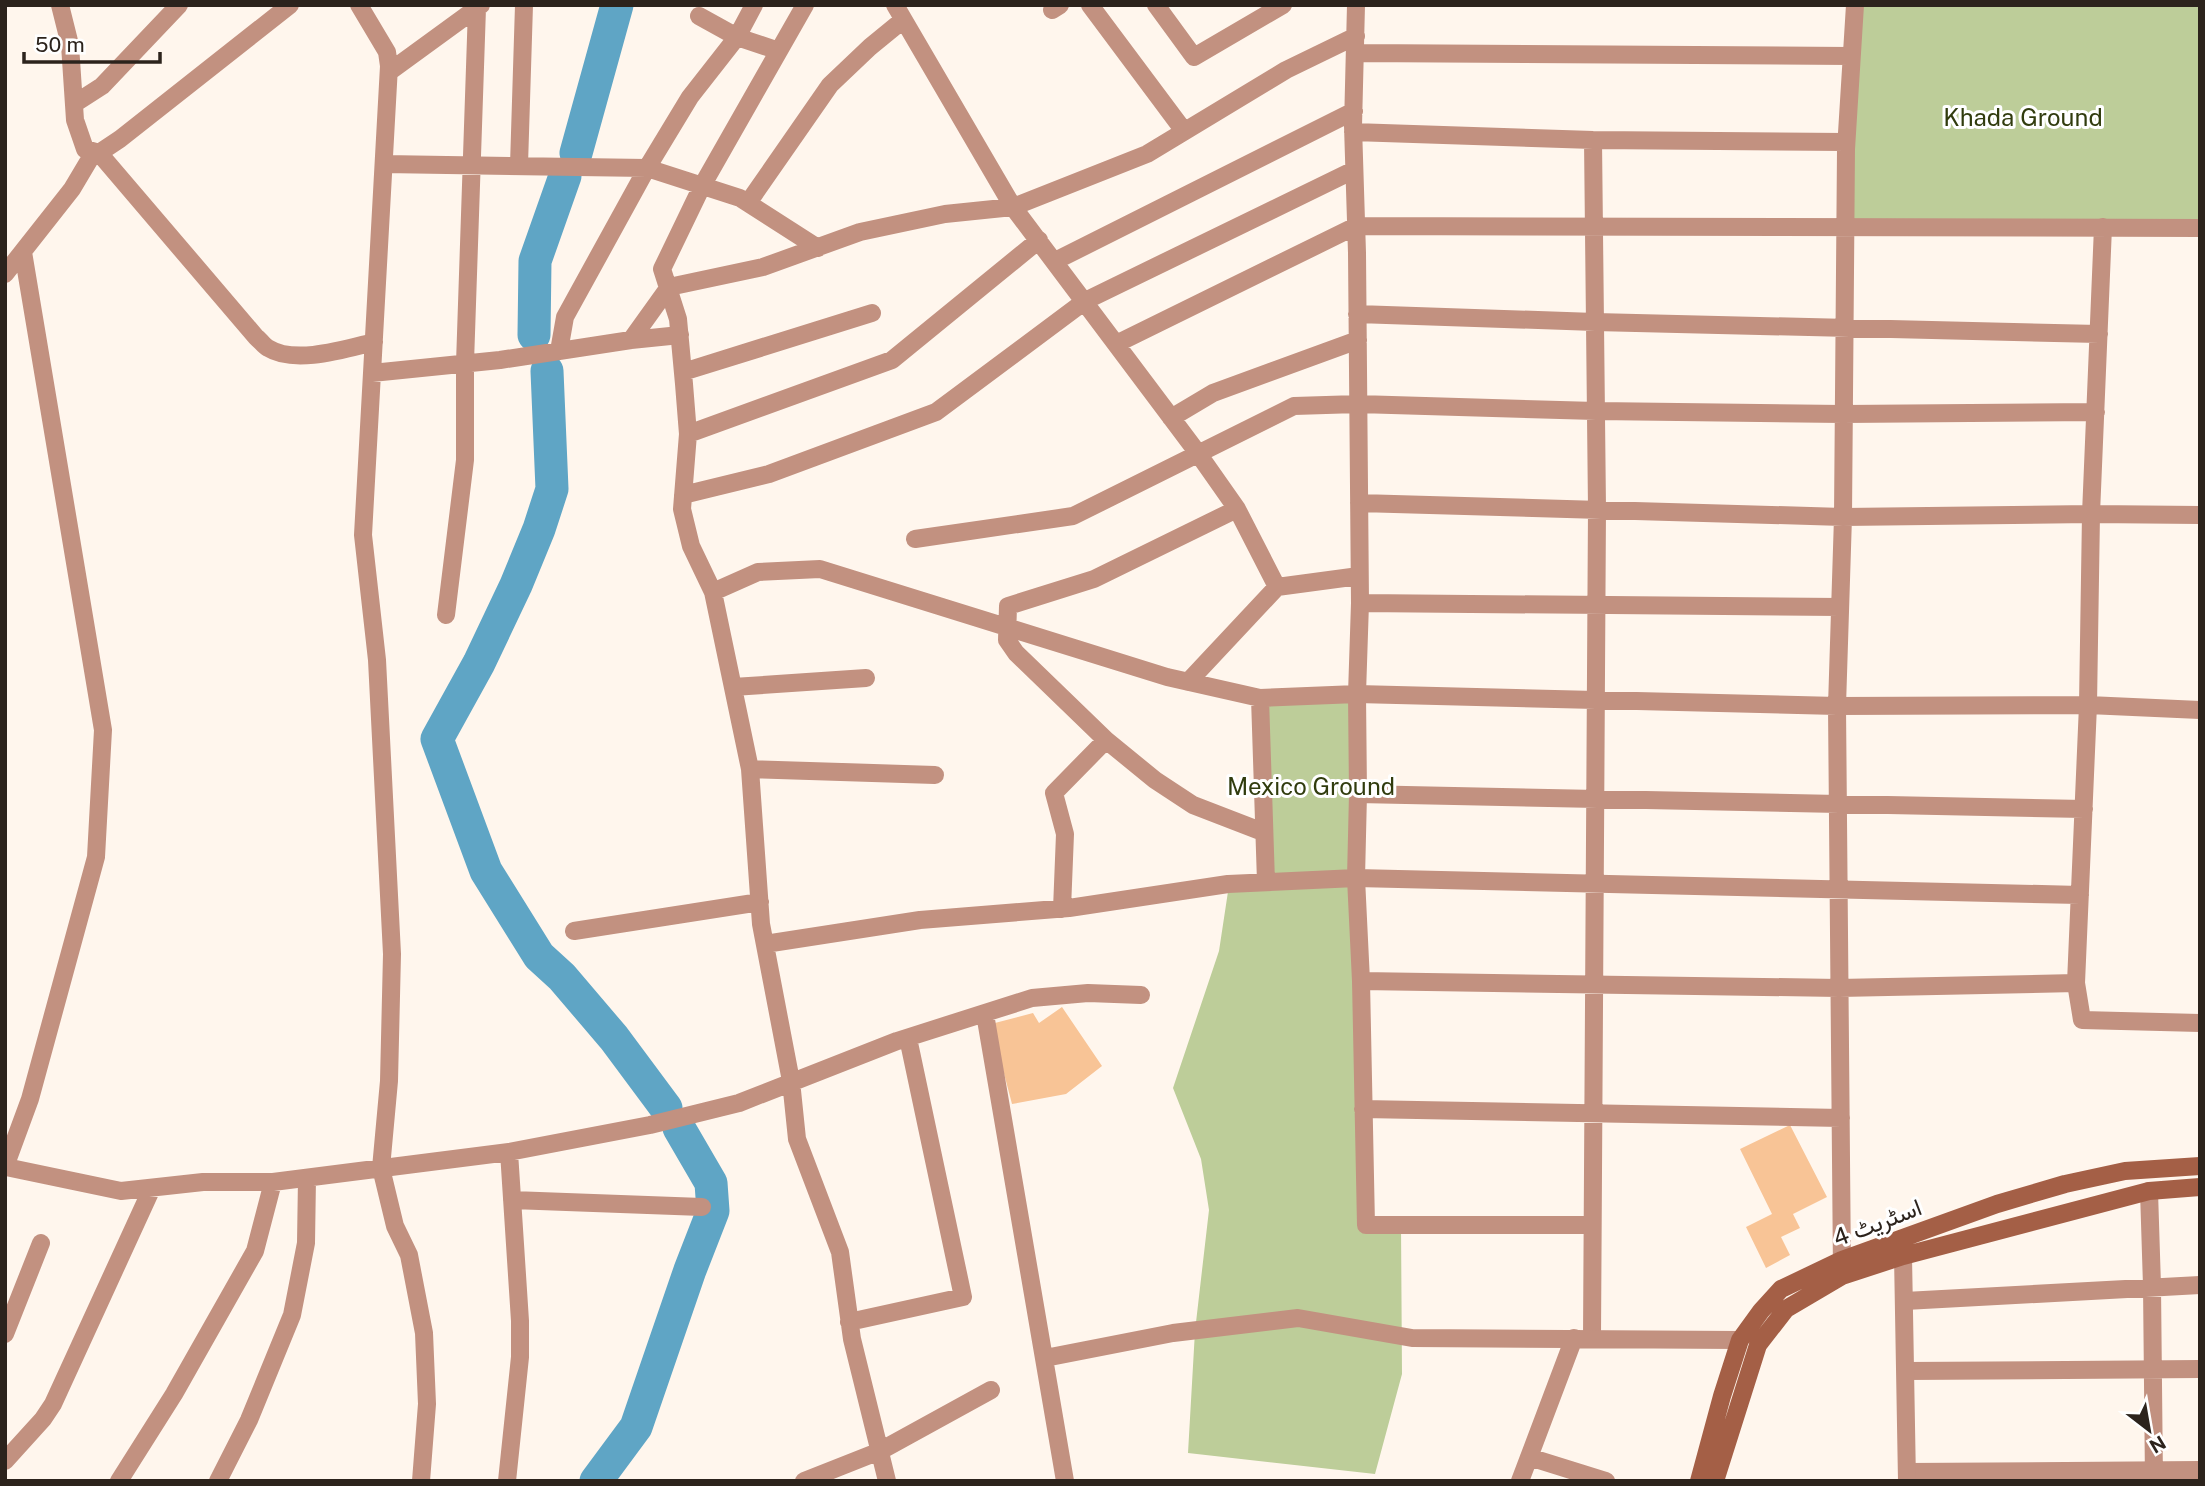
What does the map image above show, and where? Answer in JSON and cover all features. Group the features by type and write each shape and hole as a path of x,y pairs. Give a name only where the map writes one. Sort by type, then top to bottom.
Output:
{"main road":[{"name":"اسٹریٹ 4","path":"1699,1481 1740,1340 1760,1311 1781,1289 1842,1268 1997,1204 2065,1184 2125,1171 2200,1166"},
{"name":"اسٹریٹ 4","path":"1715,1481 1758,1345 1786,1310 1842,1268 1903,1256 2149,1191 2200,1188"}],"street":[{"path":"60,5 70,45 75,120 85,149 96,153 256,337 269,349 306,355 374,342"},
{"path":"74,104 102,86 179,5"},
{"path":"5,274 72,189 96,153 120,139 290,5"},
{"path":"359,5 387,52 389,72 363,536 377,660 392,954 389,1081 381,1168 396,1226 409,1255 424,1333 427,1404 421,1481"},
{"path":"519,165 524,5"},
{"path":"559,351 565,317 647,168 690,97 737,37 754,5"},
{"path":"805,5 702,186 662,269 669,286 680,335 688,434 682,509 691,546 713,592 750,769 765,944 792,1081 797,1139 840,1252 849,1322 887,1481"},
{"path":"1090,5 1184,131"},
{"path":"1161,7 1194,57 1283,5"},
{"path":"1356,5 1353,132 1360,603 1356,878 1366,1225 1592,1225"},
{"path":"1842,1268 1836,706 1843,517 1846,142 1854,5"},
{"path":"389,72 479,7"},
{"path":"446,615 465,460 471,164 479,7"},
{"path":"748,203 830,85 870,47 899,13 1013,207 1237,509 1277,587"},
{"path":"699,16 737,37 779,51"},
{"path":"631,341 669,286 763,268 860,232 933,217 1013,207 1147,154 1286,70 1355,45 1852,56"},
{"path":"1055,261 1353,111"},
{"path":"1353,132 1593,140 1846,142"},
{"path":"1592,1338 1597,508 1593,140"},
{"path":"384,164 647,168 740,198 818,248"},
{"path":"683,495 769,474 936,412 1084,302 1354,170"},
{"path":"1116,344 1356,226 2200,228"},
{"path":"2103,227 2076,983 2082,1020 2200,1023"},
{"path":"688,434 892,360 1039,240"},
{"path":"23,252 103,730 96,857 30,1099 5,1167 121,1191 203,1182 273,1182 509,1152 650,1125 739,1103 908,1038 1032,998 1088,993 1142,995"},
{"path":"683,372 872,313"},
{"path":"1357,314 2099,334"},
{"path":"372,373 680,335"},
{"path":"1171,418 1213,393 1357,340"},
{"path":"915,539 1073,516 1294,405 1843,414 2096,411"},
{"path":"1359,503 1843,517 2200,515"},
{"path":"1237,509 1094,579 1008,606 1007,640 1016,653 1106,740 1155,780 1193,805 1263,832"},
{"path":"713,592 758,572 820,569 1167,677 1260,698 1357,694 1836,706 2088,705 2200,710"},
{"path":"1188,681 1277,587 1359,576"},
{"path":"1360,603 1840,607"},
{"path":"733,687 866,678"},
{"path":"1260,698 1266,882"},
{"path":"1062,909 1065,834 1054,793 1106,740"},
{"path":"750,769 935,775"},
{"path":"1358,794 2084,809"},
{"path":"765,944 920,920 1062,909 1227,884 1356,878 2080,895"},
{"path":"574,931 760,902"},
{"path":"1361,981 1839,988 2076,983"},
{"path":"985,1014 1065,1481"},
{"path":"849,1322 963,1297 908,1038"},
{"path":"1363,1110 1841,1118"},
{"path":"507,1481 520,1357 509,1152"},
{"path":"218,1481 249,1420 292,1315 306,1243 307,1178"},
{"path":"119,1481 174,1394 254,1251 273,1182"},
{"path":"5,1461 53,1404 152,1188"},
{"path":"2149,1191 2154,1475"},
{"path":"512,1200 702,1207"},
{"path":"5,1334 41,1243"},
{"path":"1903,1256 1907,1476 2154,1475 2200,1470"},
{"path":"1905,1301 2200,1285"},
{"path":"1045,1358 1173,1333 1298,1318 1412,1338 1740,1340"},
{"path":"1520,1481 1574,1338"},
{"path":"1906,1371 2200,1369"},
{"path":"804,1481 880,1451 991,1390"},
{"path":"1529,1457 1606,1481"}],"green space":[{"name":"Khada Ground","path":"1856,5 2200,5 2200,228 1848,226"},
{"name":"Mexico Ground","path":"1356,693 1355,877 1267,879 1264,698"},
{"path":"1355,880 1366,1224 1401,1225 1402,1374 1375,1474 1188,1453 1195,1331 1209,1210 1201,1159 1173,1088 1219,951 1229,885"}],"building":[{"path":"1062,1007 1102,1066 1066,1094 1012,1104 991,1024 1033,1013 1039,1023"},
{"path":"1790,1125 1827,1197 1793,1214 1800,1228 1781,1237 1790,1255 1766,1268 1746,1227 1772,1214 1740,1149"}],"waterway":[{"path":"576,153 617,5"},
{"path":"534,335 535,261 565,176"},
{"path":"547,371 552,489 516,585 479,663 437,739 486,871 539,956 562,977 614,1038 666,1108"},
{"path":"596,1481 636,1427 713,1211 711,1183 679,1128"}]}
